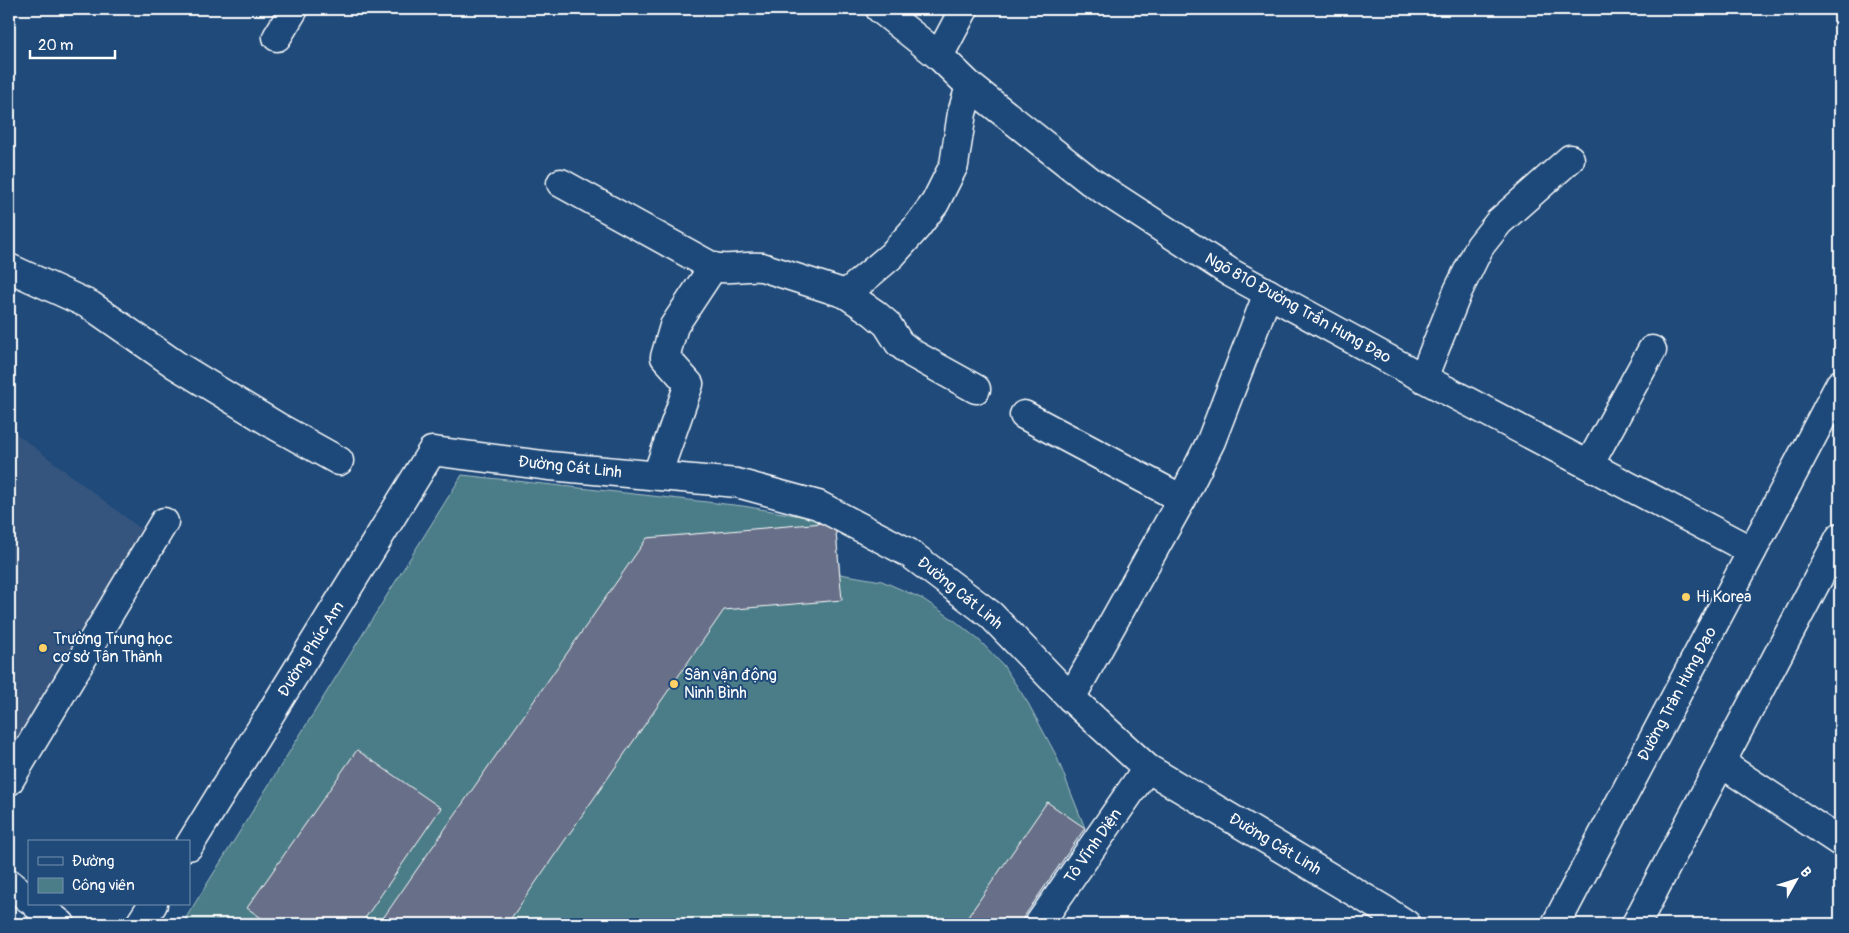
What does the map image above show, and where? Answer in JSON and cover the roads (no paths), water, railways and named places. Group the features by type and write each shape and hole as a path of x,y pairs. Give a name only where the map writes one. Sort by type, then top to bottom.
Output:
{"main road":[{"path":"276,37 294,9"},
{"name":"Ngõ 810 Đường Trần Hưng Đạo","path":"880,9 939,56 970,86 1090,181 1231,273 1423,378 1752,551"},
{"path":"939,56 964,9"},
{"path":"846,294 892,255 935,203 954,165 962,113 970,86"},
{"path":"1423,378 1458,291 1480,246 1499,222 1570,159"},
{"path":"561,183 713,267 727,270 749,265 762,267 846,294 887,324 899,343 913,354 976,388"},
{"path":"657,475 689,384 665,358 674,326 713,267"},
{"path":"9,268 90,305 176,365 278,427 339,461"},
{"path":"1071,698 1182,499 1211,441 1268,293"},
{"path":"1589,465 1652,350"},
{"name":"Đường Trân Hưng Đạo","path":"1556,924 1840,384"},
{"path":"1024,415 1182,499"},
{"name":"Đường Cát Linh","path":"432,451 550,466 737,483 818,505 909,553 991,615 1071,698 1146,768 1406,924"},
{"name":"Đường Phúc Am","path":"190,844 432,451"},
{"path":"9,781 164,522"},
{"path":"1636,924 1840,537"},
{"path":"1721,763 1840,842"},
{"name":"Tô Vĩnh Diện","path":"1039,924 1146,768"},
{"path":"9,883 28,898"},
{"path":"38,906 61,924"},
{"path":"140,924 152,906"}],"place":[{"name":"Hi Korea","path":"1686,597"},
{"name":"Trường Trung học cơ sở Tân Thành","path":"43,648"},
{"name":"Sân vận động Ninh Bình","path":"674,684"}]}
